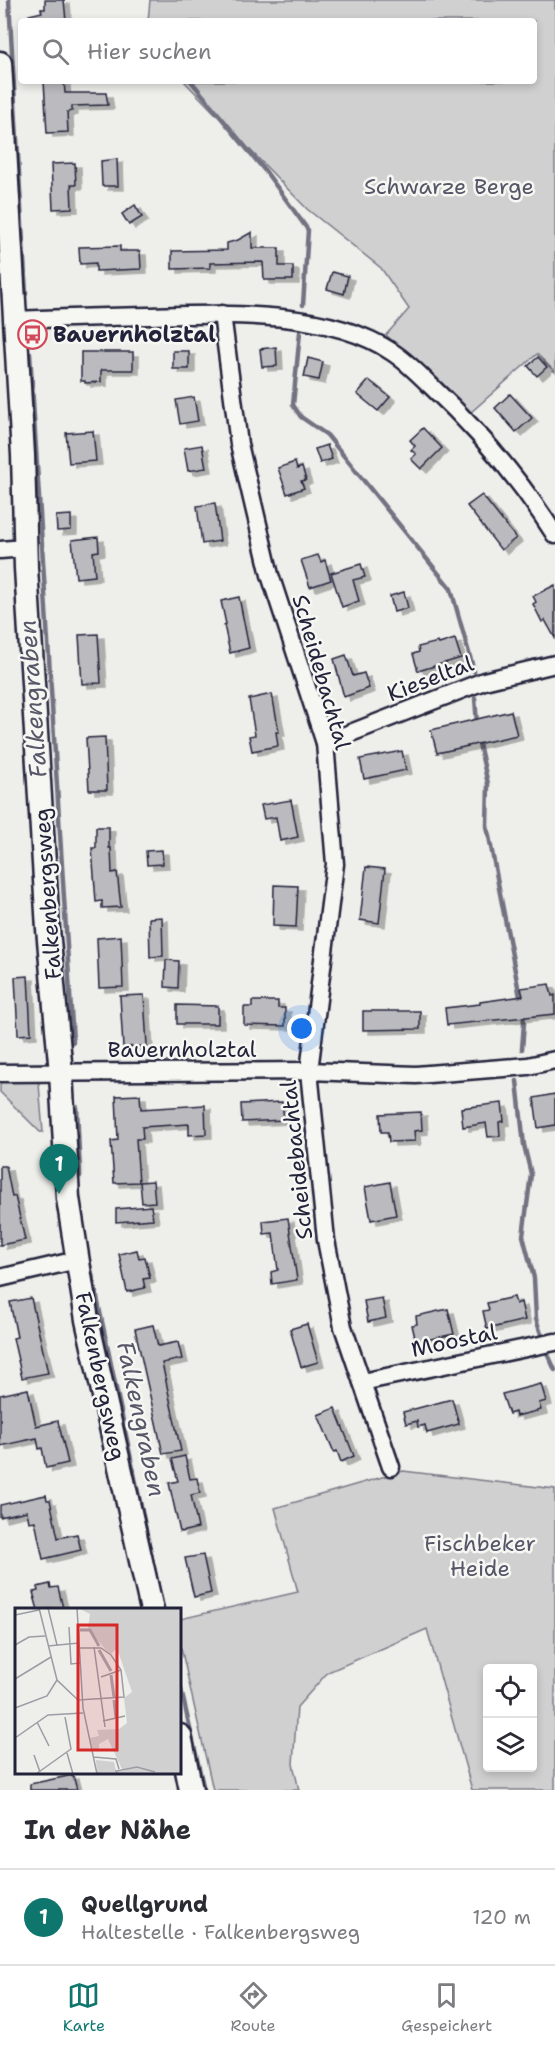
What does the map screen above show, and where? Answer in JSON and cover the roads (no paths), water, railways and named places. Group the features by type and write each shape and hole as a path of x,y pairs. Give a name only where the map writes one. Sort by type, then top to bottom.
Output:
{"street":[{"name":"Falkenbergsweg","path":"0,63 6,256 15,320 23,455 25,548 68,1198 87,1320 152,1608"},
{"name":"Scheidebachtal","path":"222,314 239,444 270,575 325,743 335,864 309,1071 326,1240 343,1327 391,1467"},
{"path":"15,320 260,315 336,328 365,338 392,351 441,395 477,433 540,511 555,535"},
{"path":"0,550 25,548"},
{"name":"Kieseltal","path":"325,743 483,681 555,664"},
{"name":"Bauernholztal","path":"0,1073 309,1071 416,1075 528,1066 555,1060"},
{"path":"0,1278 77,1260"},
{"name":"Moostal","path":"362,1382 555,1342"},
{"path":"182,1746 191,1790"}],"waterway":[{"name":"Falkengraben","path":"9,0 26,294"},
{"path":"193,84 266,172 308,230 303,305"},
{"path":"300,332 293,405 301,417 327,435 451,589 474,671"},
{"name":"Falkengraben","path":"30,353 73,1042"},
{"path":"475,698 477,724"},
{"path":"478,739 488,784 487,826 521,1002"},
{"path":"522,1049 523,1013"},
{"path":"517,1081 524,1145 531,1174 523,1236 534,1278 536,1319 543,1340"},
{"name":"Falkengraben","path":"77,1107 80,1176"},
{"name":"Falkengraben","path":"89,1260 158,1587"},
{"path":"545,1348 555,1370"},
{"name":"Falkengraben","path":"182,1694 204,1790"}],"place":[{"name":"Bauernholztal","path":"32,334"},
{"name":"Quellgrund","path":"59,1194"}],"park label":[{"name":"Schwarze Berge","path":"449,186"},
{"name":"Fischbeker Heide","path":"480,1556"}]}
